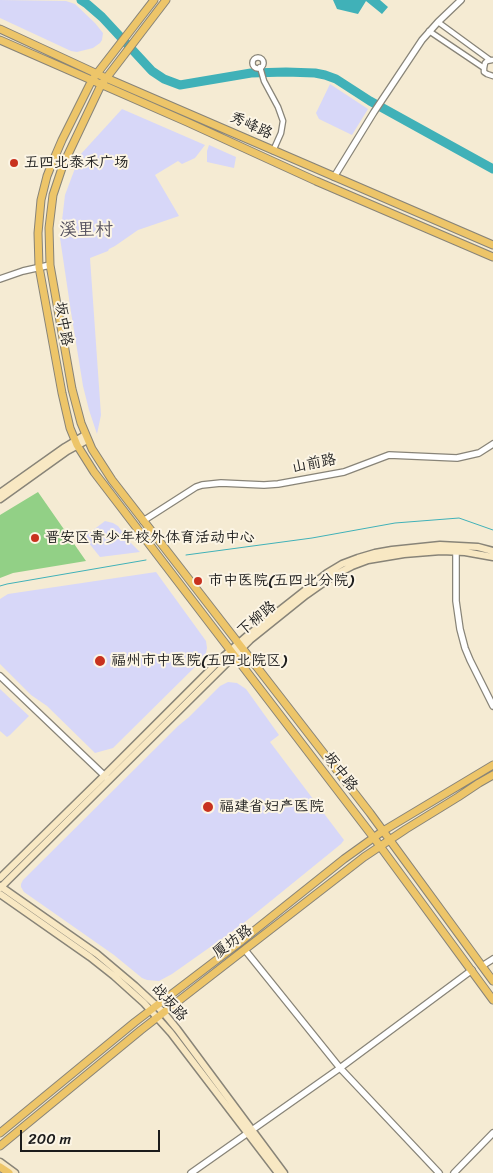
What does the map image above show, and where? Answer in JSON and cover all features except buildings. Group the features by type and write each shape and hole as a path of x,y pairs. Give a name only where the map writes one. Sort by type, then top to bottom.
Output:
{"main road":[{"name":"坂中路","path":"154,0 94,77 62,140 43,191 38,248 39,267 62,392 76,443 94,472 374,838 493,1000"},
{"name":"坂中路","path":"166,0 101,85 67,157 55,188 50,220 50,265 72,389 79,416 86,437 105,470 390,840 493,981"},
{"name":"秀峰路","path":"0,29 94,77 101,85 316,181 493,257"},
{"path":"0,40 94,77"},
{"name":"秀峰路","path":"94,77 106,78 493,245"},
{"path":"0,493 86,437"},
{"path":"0,499 76,443"},
{"name":"下柳路","path":"0,889 107,778 164,715 240,645 250,640 312,590 333,576 368,560 393,555 456,549 478,548 493,551"},
{"name":"下柳路","path":"456,549 493,557"},
{"name":"厦坊路","path":"0,1133 153,1008 344,859 383,831 493,765"},
{"name":"厦坊路","path":"0,1146 160,1015 380,846 493,775"},
{"name":"下柳路","path":"0,878 107,778"},
{"name":"战坂路","path":"0,889 88,946 135,986 284,1173"},
{"name":"战坂路","path":"250,1131 278,1173"},
{"path":"0,1162 16,1173"},
{"path":"0,1167 9,1173"}],"street":[{"path":"334,177 381,101 429,31 461,0"},
{"path":"438,22 492,60"},
{"path":"429,31 484,68 487,74 493,76"},
{"path":"484,68 485,63 492,60"},
{"path":"260,67 264,81 283,121 281,134 273,151"},
{"path":"0,279 50,265"},
{"name":"山前路","path":"144,521 202,485 221,483 278,484 344,472 389,455 457,458 480,453 493,444"},
{"path":"456,549 456,602 460,629 470,660 493,706"},
{"path":"0,676 107,778"},
{"path":"244,950 340,1068 439,1173"},
{"path":"482,966 493,959"},
{"path":"191,1173 340,1068 472,970"},
{"path":"454,1173 493,1133"}],"shaded area":[{"path":"0,0 66,1 75,4 103,33 102,40 93,48 77,52 71,51 0,18"},
{"path":"330,84 368,109 352,135 319,119 316,113"},
{"path":"122,109 205,145 195,158 182,164 178,161 155,175 179,216 138,230 108,251 90,258 101,415 97,434 83,386 60,238 65,195 80,155"},
{"path":"209,145 236,157 234,168 207,162"},
{"path":"105,521 118,526 140,552 100,557 84,537"},
{"name":"福州市中医院(五四北院区)","path":"156,572 206,641 206,653 203,659 113,748 95,753 0,664 0,599 8,594"},
{"name":"福建省妇产医院","path":"228,682 237,683 246,689 279,735 270,742 344,840 240,926 172,974 159,981 147,980 24,892 21,884 178,726 220,686"},
{"path":"0,689 29,716 7,737 0,731"}],"green space":[{"name":"晋安区青少年校外体育活动中心","path":"38,492 86,561 13,573 0,578 0,515"}],"water":[{"path":"333,0 380,0 388,7 382,14 366,1 358,14 337,9"}],"waterway":[{"path":"81,0 102,17 152,71 164,79 180,85 251,73 286,72 325,75 336,79 370,101 493,169"},
{"path":"186,555 312,538 395,523 459,518 493,530"},
{"path":"0,586 146,560"}],"place":[{"name":"五四北泰禾广场","path":"14,163"},
{"name":"晋安区青少年校外体育活动中心","path":"35,538"},
{"name":"市中医院(五四北分院)","path":"198,581"},
{"name":"福州市中医院(五四北院区)","path":"100,661"},
{"name":"福建省妇产医院","path":"208,807"}],"district":[{"name":"溪里村","path":"86,230"}]}
